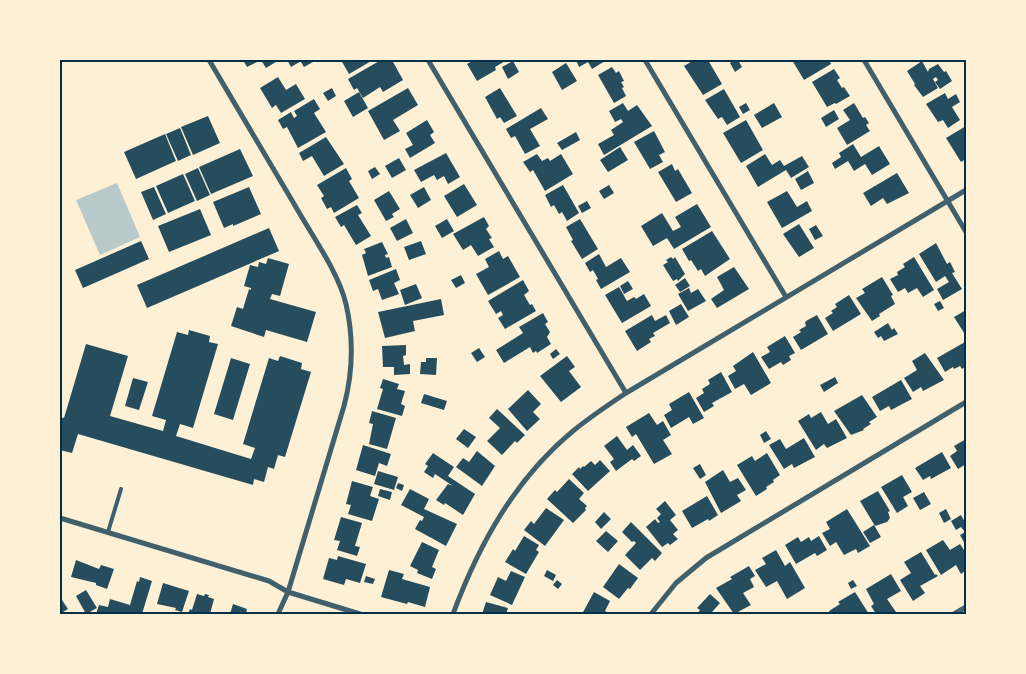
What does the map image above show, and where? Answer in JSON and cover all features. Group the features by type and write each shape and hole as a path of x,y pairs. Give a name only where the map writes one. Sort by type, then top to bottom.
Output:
{"street":[{"path":"209,60 330,265 346,302 352,334 350,384 288,592 278,614"},
{"path":"428,60 626,393"},
{"path":"645,60 786,297"},
{"path":"864,60 966,232"},
{"path":"453,614 475,559 501,512 543,460 573,431 626,393 966,190"},
{"path":"651,614 676,583 706,558 966,402"},
{"path":"60,518 270,581 288,592 360,614"},
{"path":"954,614 966,607"}],"lane":[{"path":"108,532 121,489"}],"shaded area":[{"path":"117,183 140,237 100,255 76,200"}],"building":[{"path":"243,60 261,60 247,67"},
{"path":"261,60 279,60 266,68"},
{"path":"287,60 303,60 291,67"},
{"path":"312,60 313,62 304,67 301,62"},
{"path":"341,60 373,60 349,74"},
{"path":"381,60 392,60 403,80 383,92 380,87 363,98 357,88 354,90 348,79"},
{"path":"474,60 507,60 495,67 496,70 477,81 467,64"},
{"path":"576,60 605,61 592,69 588,62 579,67"},
{"path":"694,60 708,60 722,84 703,95 684,66"},
{"path":"738,60 742,67 735,72 730,63"},
{"path":"792,60 829,60 831,64 804,80"},
{"path":"513,61 519,72 508,79 502,67"},
{"path":"922,61 928,72 929,69 938,64 944,72 946,71 952,81 940,89 935,82 938,80 936,77 933,79 938,88 923,97 907,71"},
{"path":"566,63 577,81 562,90 552,72"},
{"path":"612,67 616,73 619,71 624,81 621,82 626,96 614,103 598,75"},
{"path":"834,69 840,78 837,80 850,96 827,107 812,82"},
{"path":"278,77 286,90 296,84 305,99 281,113 276,105 272,108 260,88"},
{"path":"332,88 336,96 328,101 323,93"},
{"path":"408,88 418,105 393,120 400,131 384,140 368,111"},
{"path":"500,88 517,116 504,123 500,117 497,119 485,97"},
{"path":"724,89 740,117 727,125 722,117 718,119 705,100"},
{"path":"359,92 368,108 353,117 344,101"},
{"path":"945,93 948,99 956,94 960,102 952,107 960,120 948,128 943,120 938,122 926,104"},
{"path":"314,99 320,109 314,113 326,132 298,148 287,127 283,129 278,120 291,112 294,118 297,116 294,111"},
{"path":"623,103 628,111 637,105 652,126 604,155 598,144 614,135 611,130 623,122 621,119 615,122 609,111"},
{"path":"746,103 750,110 743,114 739,107"},
{"path":"774,103 782,117 762,128 754,115"},
{"path":"854,103 863,118 865,117 869,123 866,125 870,131 847,145 837,128 850,120 843,110"},
{"path":"541,108 548,119 530,129 540,146 525,154 515,136 511,138 506,129"},
{"path":"834,110 839,119 826,127 821,118"},
{"path":"208,116 220,143 193,155 181,127"},
{"path":"427,120 434,132 430,135 435,143 410,158 405,149 413,145 406,133"},
{"path":"746,120 763,150 741,163 723,133"},
{"path":"966,126 966,159 961,162 946,138"},
{"path":"180,128 191,155 178,161 166,134"},
{"path":"654,131 665,152 659,155 663,162 650,169 634,142"},
{"path":"576,132 580,140 562,150 557,143"},
{"path":"165,134 176,161 136,179 124,152"},
{"path":"326,137 344,164 324,176 312,156 303,161 299,153"},
{"path":"853,144 861,157 879,146 890,164 872,175 865,164 854,171 848,161 835,169 832,163 841,157 839,153"},
{"path":"620,147 628,160 608,172 600,160"},
{"path":"240,149 253,176 211,194 199,167"},
{"path":"446,153 460,177 448,184 444,176 437,180 434,175 421,182 414,170"},
{"path":"537,154 542,161 548,158 550,161 561,154 573,174 545,191 533,170 530,172 523,162"},
{"path":"765,154 772,165 780,160 784,166 802,156 809,167 791,178 786,170 758,187 746,166"},
{"path":"399,158 406,170 392,178 385,166"},
{"path":"672,164 675,171 678,169 692,193 676,202 658,172"},
{"path":"375,167 380,174 372,179 368,171"},
{"path":"198,168 210,195 197,201 185,174"},
{"path":"346,168 352,179 349,181 359,198 334,213 331,207 327,209 321,198 324,196 317,185"},
{"path":"808,171 814,183 801,190 795,179"},
{"path":"897,173 909,193 887,204 883,198 871,206 863,193"},
{"path":"183,174 195,201 168,213 156,186"},
{"path":"464,184 477,205 457,217 444,196"},
{"path":"563,185 579,213 567,221 562,212 559,214 554,205 551,207 545,195"},
{"path":"609,185 614,193 604,199 599,191"},
{"path":"154,187 166,214 153,220 141,192"},
{"path":"249,187 261,214 224,228 213,202"},
{"path":"424,187 431,200 418,208 410,195"},
{"path":"389,191 400,209 392,214 394,217 386,221 374,200"},
{"path":"787,191 797,207 807,201 812,211 782,228 767,202"},
{"path":"587,201 591,208 582,213 578,206"},
{"path":"697,204 711,227 674,249 667,238 653,246 641,226 662,213 673,231 681,227 675,217"},
{"path":"357,205 362,213 358,215 371,236 356,245 344,225 341,227 335,217"},
{"path":"200,209 211,235 169,252 158,226"},
{"path":"484,217 489,226 486,229 492,238 489,239 494,247 478,256 471,245 463,250 453,234"},
{"path":"406,219 413,233 397,241 390,228"},
{"path":"447,219 454,231 442,238 435,226"},
{"path":"580,219 598,249 582,259 571,241 573,240 566,227"},
{"path":"799,224 814,248 799,257 783,234"},
{"path":"816,225 823,236 815,240 809,229"},
{"path":"269,228 279,251 147,308 137,285"},
{"path":"712,231 730,259 705,276 701,269 698,271 691,260 689,261 682,249"},
{"path":"141,241 149,259 83,288 75,270"},
{"path":"421,241 426,254 409,260 404,247"},
{"path":"382,242 388,254 385,255 386,258 389,257 392,267 368,276 362,255 366,253 364,249"},
{"path":"936,243 947,264 950,262 955,272 952,273 962,289 943,300 937,289 949,282 945,276 936,282 919,254"},
{"path":"499,251 503,259 508,256 520,277 488,295 476,274 489,267 485,259"},
{"path":"599,254 606,267 621,258 630,272 601,289 593,270 590,272 585,263"},
{"path":"671,257 673,259 675,257 685,274 678,281 677,279 673,281 663,265"},
{"path":"914,257 934,290 923,297 917,288 908,293 905,288 898,292 890,279 898,275 897,272 905,267 903,264"},
{"path":"268,258 289,264 280,296 272,294 270,299 316,312 307,342 266,330 264,337 231,326 237,307 243,309 249,289 251,290 251,288 244,286 250,265 258,267 259,262 266,264"},
{"path":"734,267 749,289 717,308 711,299 724,290 717,277"},
{"path":"396,269 400,280 394,283 399,294 382,300 378,289 373,291 369,280"},
{"path":"461,275 465,283 456,288 451,280"},
{"path":"882,277 893,295 891,296 895,304 872,321 856,298 865,293 862,289"},
{"path":"685,278 690,286 680,292 675,285"},
{"path":"523,280 529,291 524,295 536,311 505,329 498,318 503,315 501,311 496,314 488,301"},
{"path":"628,281 633,289 624,294 620,286"},
{"path":"416,284 422,298 405,305 400,290"},
{"path":"619,287 627,301 634,297 636,299 644,294 651,306 622,323 605,295"},
{"path":"689,288 691,293 698,289 706,301 688,311 678,294"},
{"path":"849,295 861,314 833,331 825,318 833,313 831,311 837,307 835,304"},
{"path":"441,299 444,315 413,321 415,331 385,338 378,312"},
{"path":"940,301 944,308 938,311 934,304"},
{"path":"681,304 689,317 676,325 669,311"},
{"path":"966,310 966,336 954,317"},
{"path":"543,313 548,322 545,324 550,332 547,337 551,344 537,353 536,351 533,353 530,347 504,363 496,350 523,333 519,327"},
{"path":"652,315 655,321 666,315 670,323 653,333 655,336 649,339 651,342 637,351 625,331"},
{"path":"817,315 828,334 801,350 793,337 806,326 806,321"},
{"path":"888,323 892,330 894,328 898,334 884,341 881,336 878,338 874,332"},
{"path":"189,330 210,336 209,342 218,344 193,428 180,424 176,436 251,459 255,448 243,444 269,358 278,361 280,356 302,363 301,369 311,372 285,457 278,455 274,469 268,467 264,482 254,479 253,485 78,434 72,453 60,450 60,417 64,418 86,344 128,356 110,416 163,431 166,420 152,416 177,332 188,335"},
{"path":"785,336 795,353 789,356 791,360 783,365 781,362 769,369 761,357 770,352 767,347"},
{"path":"965,342 966,366 962,369 960,366 954,369 953,367 945,372 937,358"},
{"path":"406,345 406,355 403,356 404,365 410,364 410,374 394,375 394,367 383,367 382,346"},
{"path":"479,348 485,357 477,362 471,353"},
{"path":"556,349 560,354 553,359 550,354"},
{"path":"753,352 771,383 751,395 744,384 735,389 728,376 736,371 733,366"},
{"path":"925,353 944,380 923,391 921,387 913,392 904,378 917,370 912,361"},
{"path":"567,356 575,367 569,371 581,387 561,402 540,376"},
{"path":"231,358 250,364 233,420 214,414"},
{"path":"426,358 437,358 436,375 420,374 421,362 426,362"},
{"path":"721,372 732,392 712,403 714,406 704,412 696,398 704,393 702,389 710,384 708,380"},
{"path":"835,377 838,383 824,392 820,385"},
{"path":"133,378 148,382 139,410 125,406"},
{"path":"383,379 399,384 397,389 405,391 401,404 405,406 402,416 377,409 383,389 380,388"},
{"path":"901,380 912,399 891,410 889,406 880,411 872,397"},
{"path":"528,390 541,404 533,412 540,419 527,431 508,409"},
{"path":"689,392 704,418 693,424 689,417 671,428 664,415 672,410 669,404"},
{"path":"424,394 447,401 444,410 421,403"},
{"path":"862,395 877,417 869,422 871,424 864,430 851,435 834,411"},
{"path":"497,409 525,435 517,443 515,441 502,455 487,441 500,428 489,418"},
{"path":"372,411 396,418 387,449 369,444 373,424 369,423"},
{"path":"821,412 828,424 836,419 847,438 827,448 824,444 816,450 798,421 809,414 811,418"},
{"path":"649,413 657,425 663,421 671,435 663,440 672,454 654,464 636,434 632,437 626,427"},
{"path":"464,429 476,437 468,448 456,439"},
{"path":"766,431 771,439 764,443 760,435"},
{"path":"617,436 627,450 633,445 641,456 634,461 632,459 616,471 610,462 614,459 604,446"},
{"path":"804,438 815,457 794,468 792,464 784,469 769,445 780,439 786,449"},
{"path":"966,439 966,464 958,469 950,456 957,451 954,446"},
{"path":"363,445 391,454 387,466 379,463 375,476 356,470"},
{"path":"477,451 495,466 482,486 456,467 463,458 469,462"},
{"path":"942,452 951,468 931,479 930,476 923,480 915,468"},
{"path":"433,453 454,467 448,476 475,494 463,515 445,503 444,505 436,500 448,484 453,486 435,474 433,478 424,472 428,466 425,464"},
{"path":"767,453 780,475 766,487 767,489 756,496 737,465 752,456 755,461"},
{"path":"600,460 610,471 588,491 572,474 579,467 580,469 584,467 591,461 595,465"},
{"path":"700,464 706,475 700,479 693,468"},
{"path":"723,470 730,482 738,478 746,490 737,495 741,501 721,513 705,482"},
{"path":"378,471 398,477 394,490 374,484"},
{"path":"902,475 912,492 903,497 908,506 897,513 881,487"},
{"path":"569,479 584,493 579,499 587,506 586,510 573,523 547,499 555,490 557,492"},
{"path":"352,481 373,487 370,496 379,499 372,521 348,514 351,505 346,504"},
{"path":"398,483 404,485 402,491 396,488"},
{"path":"380,489 392,492 390,500 378,496"},
{"path":"410,489 429,499 424,509 457,524 446,546 415,529 424,517 401,505"},
{"path":"878,491 890,511 888,512 890,518 887,522 875,526 860,501"},
{"path":"924,492 931,504 920,510 913,498"},
{"path":"707,496 718,515 692,528 682,511"},
{"path":"665,501 676,515 670,520 678,530 673,534 678,539 670,545 668,543 662,547 646,527 655,519 658,523 660,522 657,518 661,514 656,509"},
{"path":"546,508 564,520 545,546 524,530 531,521 534,524"},
{"path":"847,509 870,546 858,553 856,549 844,555 836,542 830,546 822,533 830,529 826,522"},
{"path":"946,509 951,519 944,523 939,513"},
{"path":"604,512 611,519 601,529 595,522"},
{"path":"961,515 966,521 966,546 960,535 965,532 961,527 956,530 951,521"},
{"path":"341,517 362,523 355,546 360,547 357,556 337,550 340,541 334,540"},
{"path":"631,522 662,553 655,561 652,558 640,570 625,555 636,543 632,542 622,532"},
{"path":"874,525 881,537 870,543 863,532"},
{"path":"606,531 618,541 608,552 596,541"},
{"path":"524,536 539,545 536,550 539,552 526,574 505,562 513,549 515,551"},
{"path":"819,536 827,550 817,556 815,553 796,564 785,545 798,537 801,542 809,537 811,541"},
{"path":"943,540 950,550 960,544 966,553 966,570 961,574 956,565 941,575 926,550"},
{"path":"422,542 439,550 432,567 436,569 432,579 417,573 418,570 410,566"},
{"path":"776,550 785,566 790,562 805,588 787,599 777,581 766,587 755,570 766,564 762,558"},
{"path":"921,552 935,575 938,576 920,586 925,593 913,601 900,580 911,573 904,562"},
{"path":"338,556 366,564 360,583 346,579 344,585 323,579 329,558 337,560"},
{"path":"76,560 99,569 101,565 114,569 107,589 96,585 96,583 71,577"},
{"path":"619,564 638,578 619,599 603,587"},
{"path":"749,566 755,576 750,579 754,587 743,593 751,605 734,614 716,588"},
{"path":"389,570 404,574 402,579 430,587 425,607 381,597"},
{"path":"547,570 556,575 553,581 544,576"},
{"path":"511,571 525,577 512,605 490,595 498,577 506,581"},
{"path":"891,574 901,591 887,599 896,612 892,614 876,614 871,606 874,604 866,589"},
{"path":"366,576 375,579 373,584 364,582"},
{"path":"140,577 152,581 142,614 96,614 99,605 108,607 110,599 130,605"},
{"path":"557,580 562,584 558,589 553,585"},
{"path":"853,580 857,586 851,589 848,583"},
{"path":"163,583 189,591 182,612 175,610 176,608 157,604"},
{"path":"86,590 97,608 86,614 76,596"},
{"path":"594,592 610,601 605,611 611,614 582,614"},
{"path":"855,592 869,614 830,614 829,611 840,604 838,602"},
{"path":"197,594 209,595 208,597 214,599 210,614 188,614 190,609 192,610"},
{"path":"710,594 720,603 712,612 714,614 697,614 700,610 697,608"},
{"path":"60,597 68,609 60,614"},
{"path":"486,602 508,608 506,614 482,614"},
{"path":"233,604 247,609 246,614 230,614"}]}
